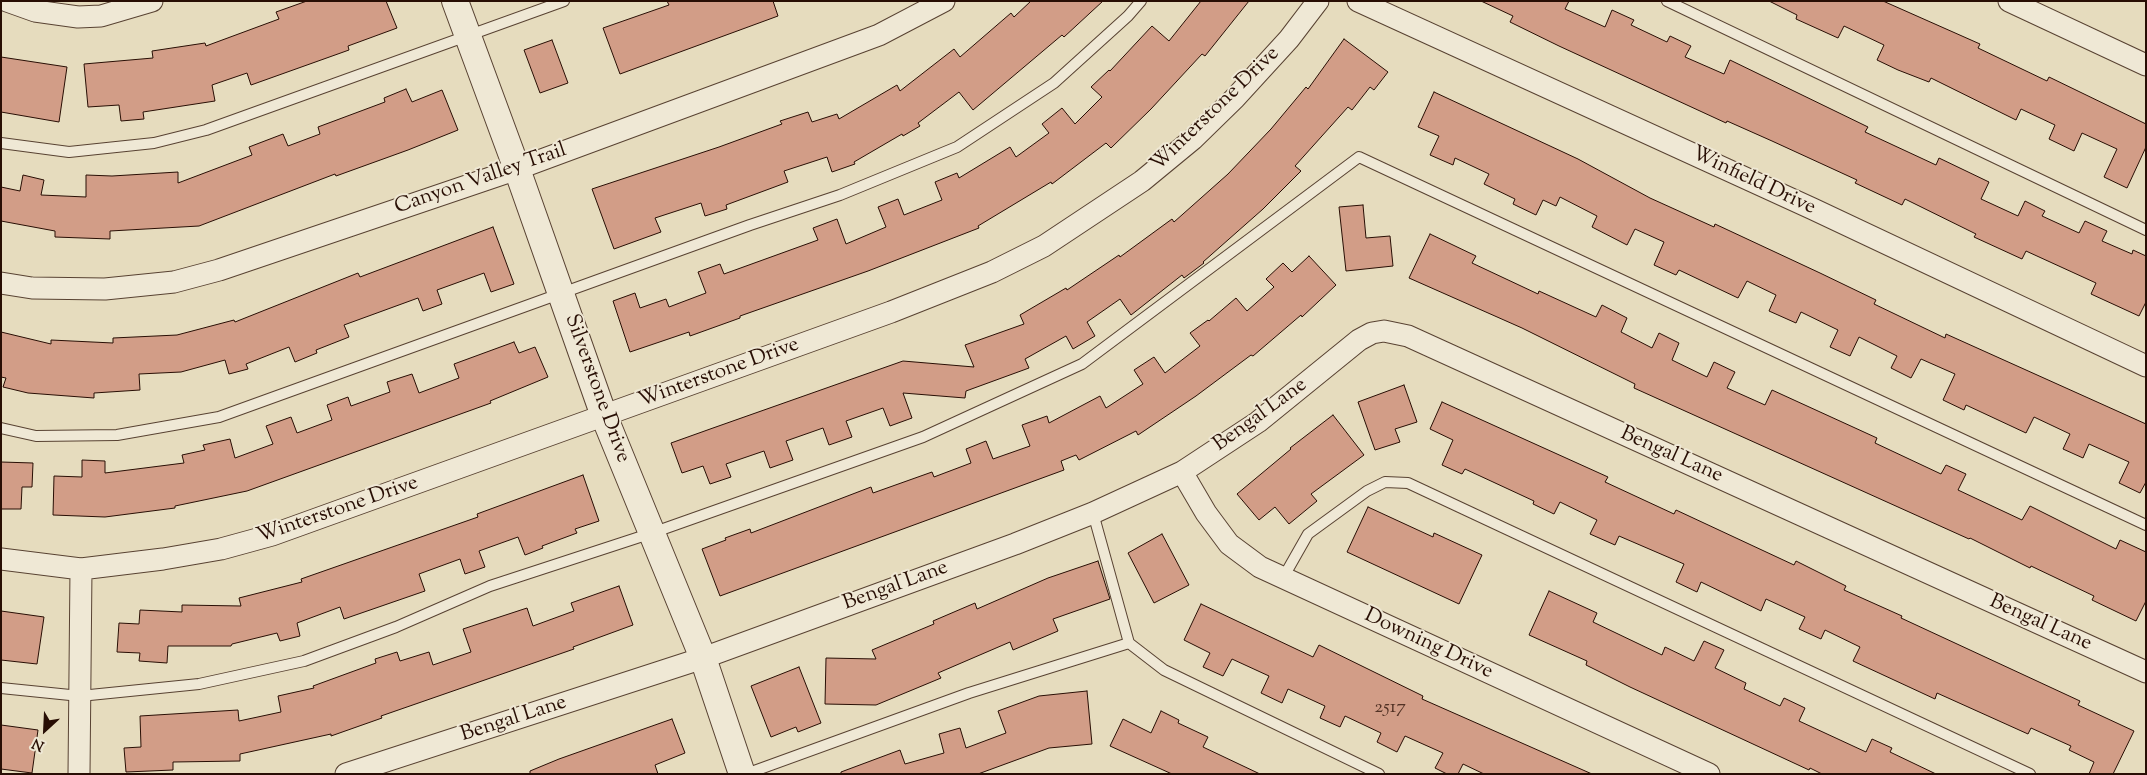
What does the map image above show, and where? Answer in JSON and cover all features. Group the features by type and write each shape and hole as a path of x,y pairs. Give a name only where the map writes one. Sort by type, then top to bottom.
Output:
{"street":[{"path":"7,1 35,11 78,17 101,16 152,1"},
{"name":"Silverstone Drive","path":"455,1 517,169 604,416 703,658 744,774"},
{"name":"Canyon Valley Trail","path":"1,283 32,288 105,289 174,282 219,270 517,169 879,35 944,1"},
{"name":"Winterstone Drive","path":"1,559 81,568 221,549 272,536 891,312 992,272 1044,246 1142,182 1193,139 1235,98 1271,59 1318,1"},
{"name":"Winfield Drive","path":"1358,1 1813,209 2146,366"},
{"path":"2008,1 2146,65"},
{"name":"Bengal Lane","path":"346,774 703,658 1015,544 1093,512 1182,472 1258,422 1360,340 1372,333 1396,332 2146,672"},
{"name":"Downing Drive","path":"1182,472 1206,513 1229,544 1260,567 1710,774"},
{"path":"79,774 81,568"}],"lane":[{"path":"1,143 69,152 154,143 206,130 564,1"},
{"path":"1,428 36,436 117,435 219,417 560,293 840,195 957,147 1054,84 1128,16 1140,1"},
{"path":"1667,1 2146,230"},
{"path":"1,688 80,696 199,684 304,661 396,627 490,586 652,533 923,437 1082,364 1359,157 2146,525"},
{"path":"1283,578 1308,534 1367,491 1385,482 1408,483 2030,774"},
{"path":"1093,512 1129,643 1164,670 1380,774"},
{"path":"744,774 969,693 1129,643"}],"building":[{"path":"307,1 386,1 397,28 348,46 349,50 251,85 247,73 212,85 215,101 143,112 144,119 121,121 119,105 88,107 84,64 153,58 152,51 205,43 206,46 279,19 276,12"},
{"path":"667,1 773,1 778,16 620,74 603,28 669,5"},
{"path":"1031,1 1103,1 1064,37 1062,35 973,110 959,92 918,123 920,126 903,136 902,134 854,162 855,164 832,172 827,157 784,171 788,182 726,205 727,209 705,216 701,203 655,218 661,232 614,249 592,189 719,147 782,124 780,121 808,112 812,122 837,114 839,119 897,85 900,91 954,49 960,57 1011,13 1014,17"},
{"path":"1201,1 1249,1 1205,56 1202,54 1151,109 1111,148 1106,143 1052,184 1051,182 978,226 979,228 690,336 689,332 630,352 613,301 635,293 640,308 666,299 669,307 706,293 698,272 720,264 724,274 818,240 813,228 837,219 846,244 886,227 878,207 898,199 904,215 942,200 935,182 957,173 959,178 1010,147 1016,157 1049,133 1042,124 1062,108 1075,124 1102,97 1091,87 1110,71 1152,26 1169,41"},
{"path":"1481,1 1569,1 1565,9 1605,27 1612,10 1634,20 1631,25 1667,42 1670,36 1691,46 1685,57 1724,74 1730,60 1868,127 1865,132 1936,165 1939,158 1989,182 1981,199 2018,216 2025,201 2045,211 2042,216 2079,233 2085,221 2107,231 2102,241 2132,254 2133,250 2146,256 2146,302 2139,316 2091,294 2096,283 2026,251 2022,259 1974,237 1976,234 1905,199 1902,205 1855,183 1857,180 1727,121 1726,123 1559,46 1510,22 1513,16"},
{"path":"1769,1 1883,1 1980,44 1978,48 2047,81 2049,77 2146,124 2146,147 2127,188 2104,177 2117,149 2082,133 2074,151 2049,139 2055,125 2021,109 2016,120 1931,78 1929,82 1898,70 1877,60 1884,45 1844,26 1838,38 1796,19 1797,15"},
{"path":"1344,39 1388,72 1374,90 1370,87 1352,110 1348,107 1295,166 1301,171 1263,209 1204,263 1184,278 1182,275 1131,315 1120,299 1087,322 1095,336 1073,349 1066,336 1025,359 1029,368 966,391 965,398 903,393 912,418 890,426 883,408 846,421 852,437 829,445 823,428 786,441 793,460 770,468 764,451 726,464 731,477 710,484 703,466 682,473 671,443 903,361 974,367 965,345 1024,324 1020,315 1066,288 1067,290 1119,255 1120,257 1172,219 1174,222 1228,174 1271,129 1306,87 1308,89"},
{"path":"552,40 568,83 540,93 524,50"},
{"path":"1,57 67,67 59,122 1,112"},
{"path":"406,89 412,102 442,90 458,130 199,226 110,231 110,239 55,237 55,231 1,221 1,187 20,191 23,175 44,180 41,195 86,197 86,175 112,176 178,172 178,183 252,155 249,147 283,134 288,146 320,134 318,127 385,102 384,98"},
{"path":"1434,92 1578,159 1650,198 1714,227 1715,224 1820,273 1876,300 1874,304 1945,338 1946,334 2146,424 2146,482 2140,493 2119,483 2129,462 2089,444 2083,458 2063,449 2070,434 2034,417 2026,433 1966,405 1964,410 1943,400 1955,374 1921,359 1911,378 1891,368 1897,356 1859,337 1850,356 1830,347 1838,330 1801,312 1796,323 1769,311 1776,295 1747,281 1738,298 1679,270 1676,275 1654,265 1664,242 1635,229 1627,245 1592,227 1597,216 1560,197 1556,206 1543,200 1536,215 1513,204 1515,199 1484,184 1489,174 1455,158 1453,165 1430,155 1439,136 1418,127"},
{"path":"1363,205 1366,238 1390,236 1393,266 1346,271 1339,207"},
{"path":"493,227 514,284 491,292 484,273 437,290 442,304 423,311 418,298 344,325 349,337 316,350 317,353 295,362 289,347 246,364 248,369 229,374 225,360 181,372 139,374 140,390 94,393 94,398 28,393 3,387 6,378 1,377 1,332 51,344 51,340 113,343 113,338 177,335 234,320 235,322 358,273 360,277"},
{"path":"1430,234 1476,256 1472,263 1538,294 1539,291 1596,317 1602,305 1627,318 1621,332 1652,348 1659,333 1679,343 1672,360 1707,377 1714,362 1735,372 1727,388 1765,405 1772,390 1877,438 1875,443 1941,474 1946,465 1966,474 1958,490 2022,520 2030,506 2116,549 2120,540 2146,552 2146,601 2136,621 2092,600 2094,596 2031,566 2030,568 1970,538 1634,388 1635,384 1522,328 1409,278"},
{"path":"1309,256 1336,285 1302,317 1301,315 1253,356 1251,355 1196,396 1138,435 1136,431 1079,460 1076,455 1061,461 1064,470 720,596 702,549 726,540 725,538 750,529 751,533 871,487 873,493 932,472 934,477 971,463 966,449 986,441 993,459 1030,446 1022,425 1047,416 1049,423 1100,396 1106,408 1143,384 1134,370 1154,357 1165,373 1200,346 1190,333 1209,321 1236,298 1247,311 1274,287 1266,279 1283,263 1292,272"},
{"path":"514,342 519,353 535,347 548,377 490,401 491,403 247,491 175,506 175,508 105,517 53,515 54,476 82,477 82,460 105,461 105,473 184,463 182,455 205,450 203,445 230,439 235,458 273,444 266,426 291,417 297,433 332,420 327,405 348,397 351,406 390,392 387,382 412,374 419,393 459,378 454,364"},
{"path":"1404,385 1417,422 1395,429 1400,442 1375,450 1358,402"},
{"path":"1442,402 1608,477 1605,482 1674,514 1676,510 1794,565 1796,561 1846,586 1844,590 2080,701 2078,705 2134,731 2113,774 2089,774 2094,762 2069,750 2071,746 2031,728 2028,734 1937,693 1935,699 1853,661 1860,647 1825,630 1821,639 1799,629 1805,617 1766,599 1761,611 1701,582 1697,592 1676,582 1684,564 1619,536 1615,545 1590,534 1597,520 1560,502 1554,514 1533,504 1534,501 1465,469 1462,474 1442,465 1453,440 1430,429"},
{"path":"1333,415 1364,455 1311,494 1317,501 1289,524 1275,507 1259,520 1237,494 1290,448"},
{"path":"1,462 33,463 32,487 22,487 21,509 1,509"},
{"path":"583,475 599,521 575,529 577,533 542,546 543,548 525,555 518,537 479,551 485,567 465,574 460,559 419,574 425,591 344,619 340,607 297,623 300,636 280,641 277,633 232,644 231,646 168,646 167,663 139,661 140,653 117,652 119,623 139,624 140,610 182,612 182,605 241,606 239,598 302,582 301,579 478,517 477,514"},
{"path":"1368,507 1433,537 1434,533 1482,555 1459,604 1347,552"},
{"path":"1162,534 1189,585 1154,603 1128,553"},
{"path":"1098,561 1110,599 1053,619 1058,631 1013,650 1010,642 938,673 941,678 876,705 825,704 826,658 876,659 872,650 934,624 933,621 975,603 977,609 1048,578"},
{"path":"619,586 633,625 573,647 574,649 381,716 382,718 331,736 331,734 240,754 240,761 173,762 173,770 126,772 124,748 141,747 140,716 238,710 239,721 281,712 278,696 314,688 313,686 376,663 375,659 397,652 400,661 429,652 433,665 471,652 463,629 527,608 533,626 574,611 571,603"},
{"path":"1549,591 1597,613 1593,622 1662,655 1665,647 1694,661 1704,641 1724,650 1715,668 1746,683 1744,689 1780,706 1784,698 1805,708 1799,721 1866,752 1872,739 1892,748 1890,752 1936,774 1822,774 1810,768 1809,770 1630,687 1586,665 1587,661 1529,635"},
{"path":"1201,604 1313,657 1319,645 1423,696 1422,699 1592,774 1484,774 1463,764 1458,774 1447,774 1435,768 1443,753 1405,736 1397,752 1377,742 1381,733 1345,716 1340,727 1320,718 1325,706 1288,689 1282,703 1261,693 1269,676 1232,659 1223,676 1203,667 1210,653 1184,640"},
{"path":"1,611 44,617 37,664 1,660"},
{"path":"799,667 821,723 798,732 796,727 771,737 751,686"},
{"path":"1087,691 1092,744 1049,748 978,774 841,774 841,772 900,750 905,764 944,753 939,734 960,728 966,748 1006,733 998,711 1039,696"},
{"path":"1161,711 1179,720 1178,723 1208,737 1203,747 1260,774 1172,774 1110,746 1123,719 1151,733"},
{"path":"672,719 685,753 655,765 658,774 530,774 530,771 559,759"},
{"path":"1,725 38,730 32,773 1,769"}]}
